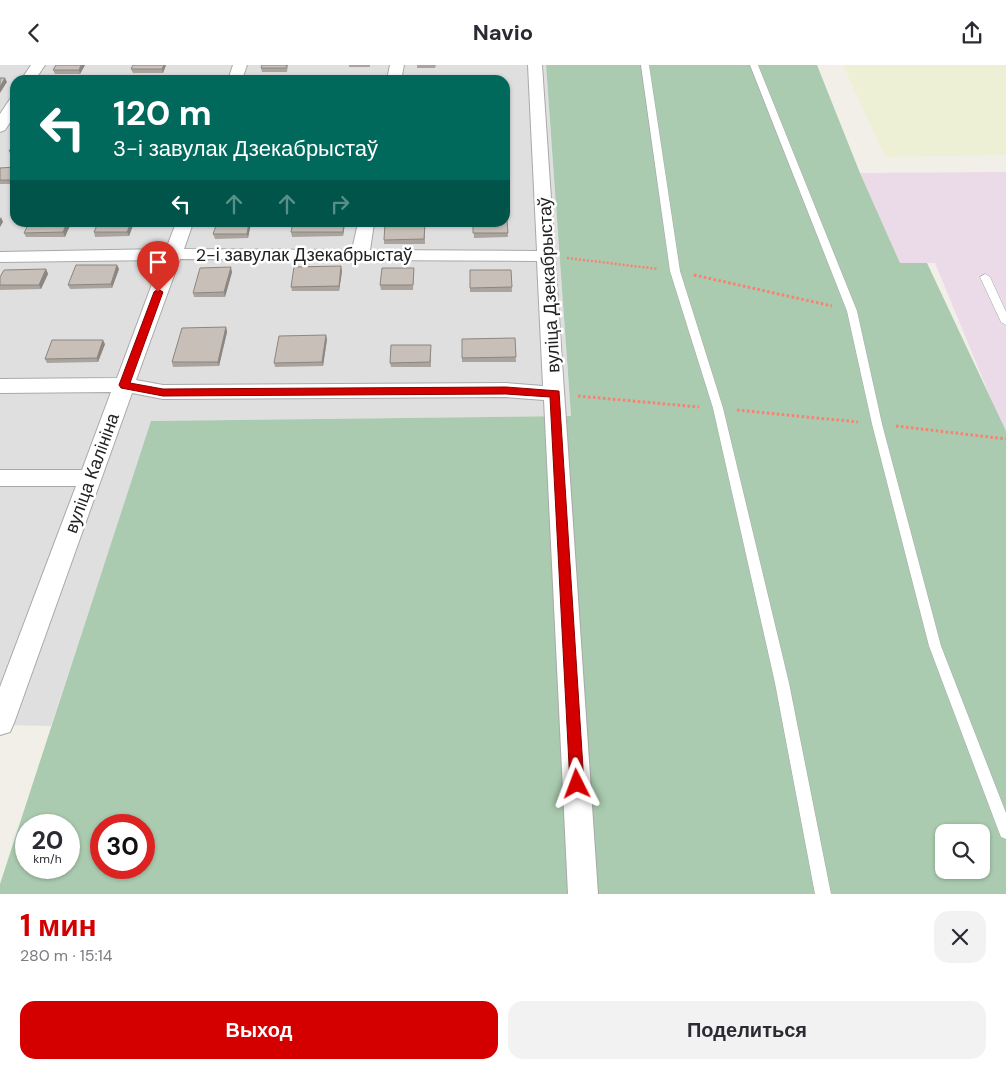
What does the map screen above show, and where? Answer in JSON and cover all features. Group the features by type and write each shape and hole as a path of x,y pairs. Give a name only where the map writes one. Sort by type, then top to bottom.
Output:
{"street":[{"name":"вуліца Дзекабрыстаў","path":"535,65 584,894"},
{"path":"0,127 10,110"},
{"name":"вуліца Калініна","path":"2,714 182,227"},
{"path":"360,256 365,227"},
{"name":"2-і завулак Дзекабрыстаў","path":"0,257 172,254 547,256"},
{"path":"0,386 124,385 163,392 506,390 555,394"},
{"path":"0,478 90,478"}],"lane":[{"path":"645,65 675,271 718,408 782,683 823,894"},
{"path":"754,65 852,311 877,424 935,646 1006,833"},
{"path":"985,277 1006,322"}],"path":[{"path":"547,256 675,271 852,311"},
{"path":"555,394 718,408 1006,439"}],"shaded area":[{"path":"0,65 546,65 571,416 152,421 51,726 0,725"},
{"path":"1006,172 1006,435 935,263 900,263 860,173"}],"green space":[{"path":"546,65 817,65 860,173 900,263 927,263 1006,431 1006,894 0,894 0,884 15,838 15,879 80,879 80,814 23,814 151,421 571,416"},
{"path":"843,65 1006,65 1006,155 885,157"}],"building":[{"path":"56,65 81,65 79,70 53,70"},
{"path":"133,65 164,65 162,69 131,69"},
{"path":"262,65 287,65 286,68 261,68"},
{"path":"0,78 5,78 0,87"},
{"path":"10,167 10,180 0,180 0,168"},
{"path":"27,227 65,227 63,232 24,233"},
{"path":"96,227 129,227 127,232 94,232"},
{"path":"216,227 248,227 247,234 213,234"},
{"path":"292,227 344,227 343,232 291,232"},
{"path":"385,227 425,227 424,239 384,240"},
{"path":"473,227 508,227 508,233 473,233"},
{"path":"76,265 117,265 111,284 68,285"},
{"path":"341,266 339,286 291,287 294,267"},
{"path":"231,267 224,292 193,293 200,268"},
{"path":"382,268 414,268 413,285 380,285"},
{"path":"46,269 39,285 0,285 0,277 4,270"},
{"path":"470,270 511,270 512,287 470,288"},
{"path":"226,327 218,362 172,362 182,328"},
{"path":"326,335 322,362 274,363 279,336"},
{"path":"515,338 516,357 462,358 462,339"},
{"path":"52,340 103,340 97,358 45,359"},
{"path":"391,345 431,345 430,362 390,363"}],"route":[{"path":"158,292 124,385 163,392 506,390 555,394 577,784"}]}
